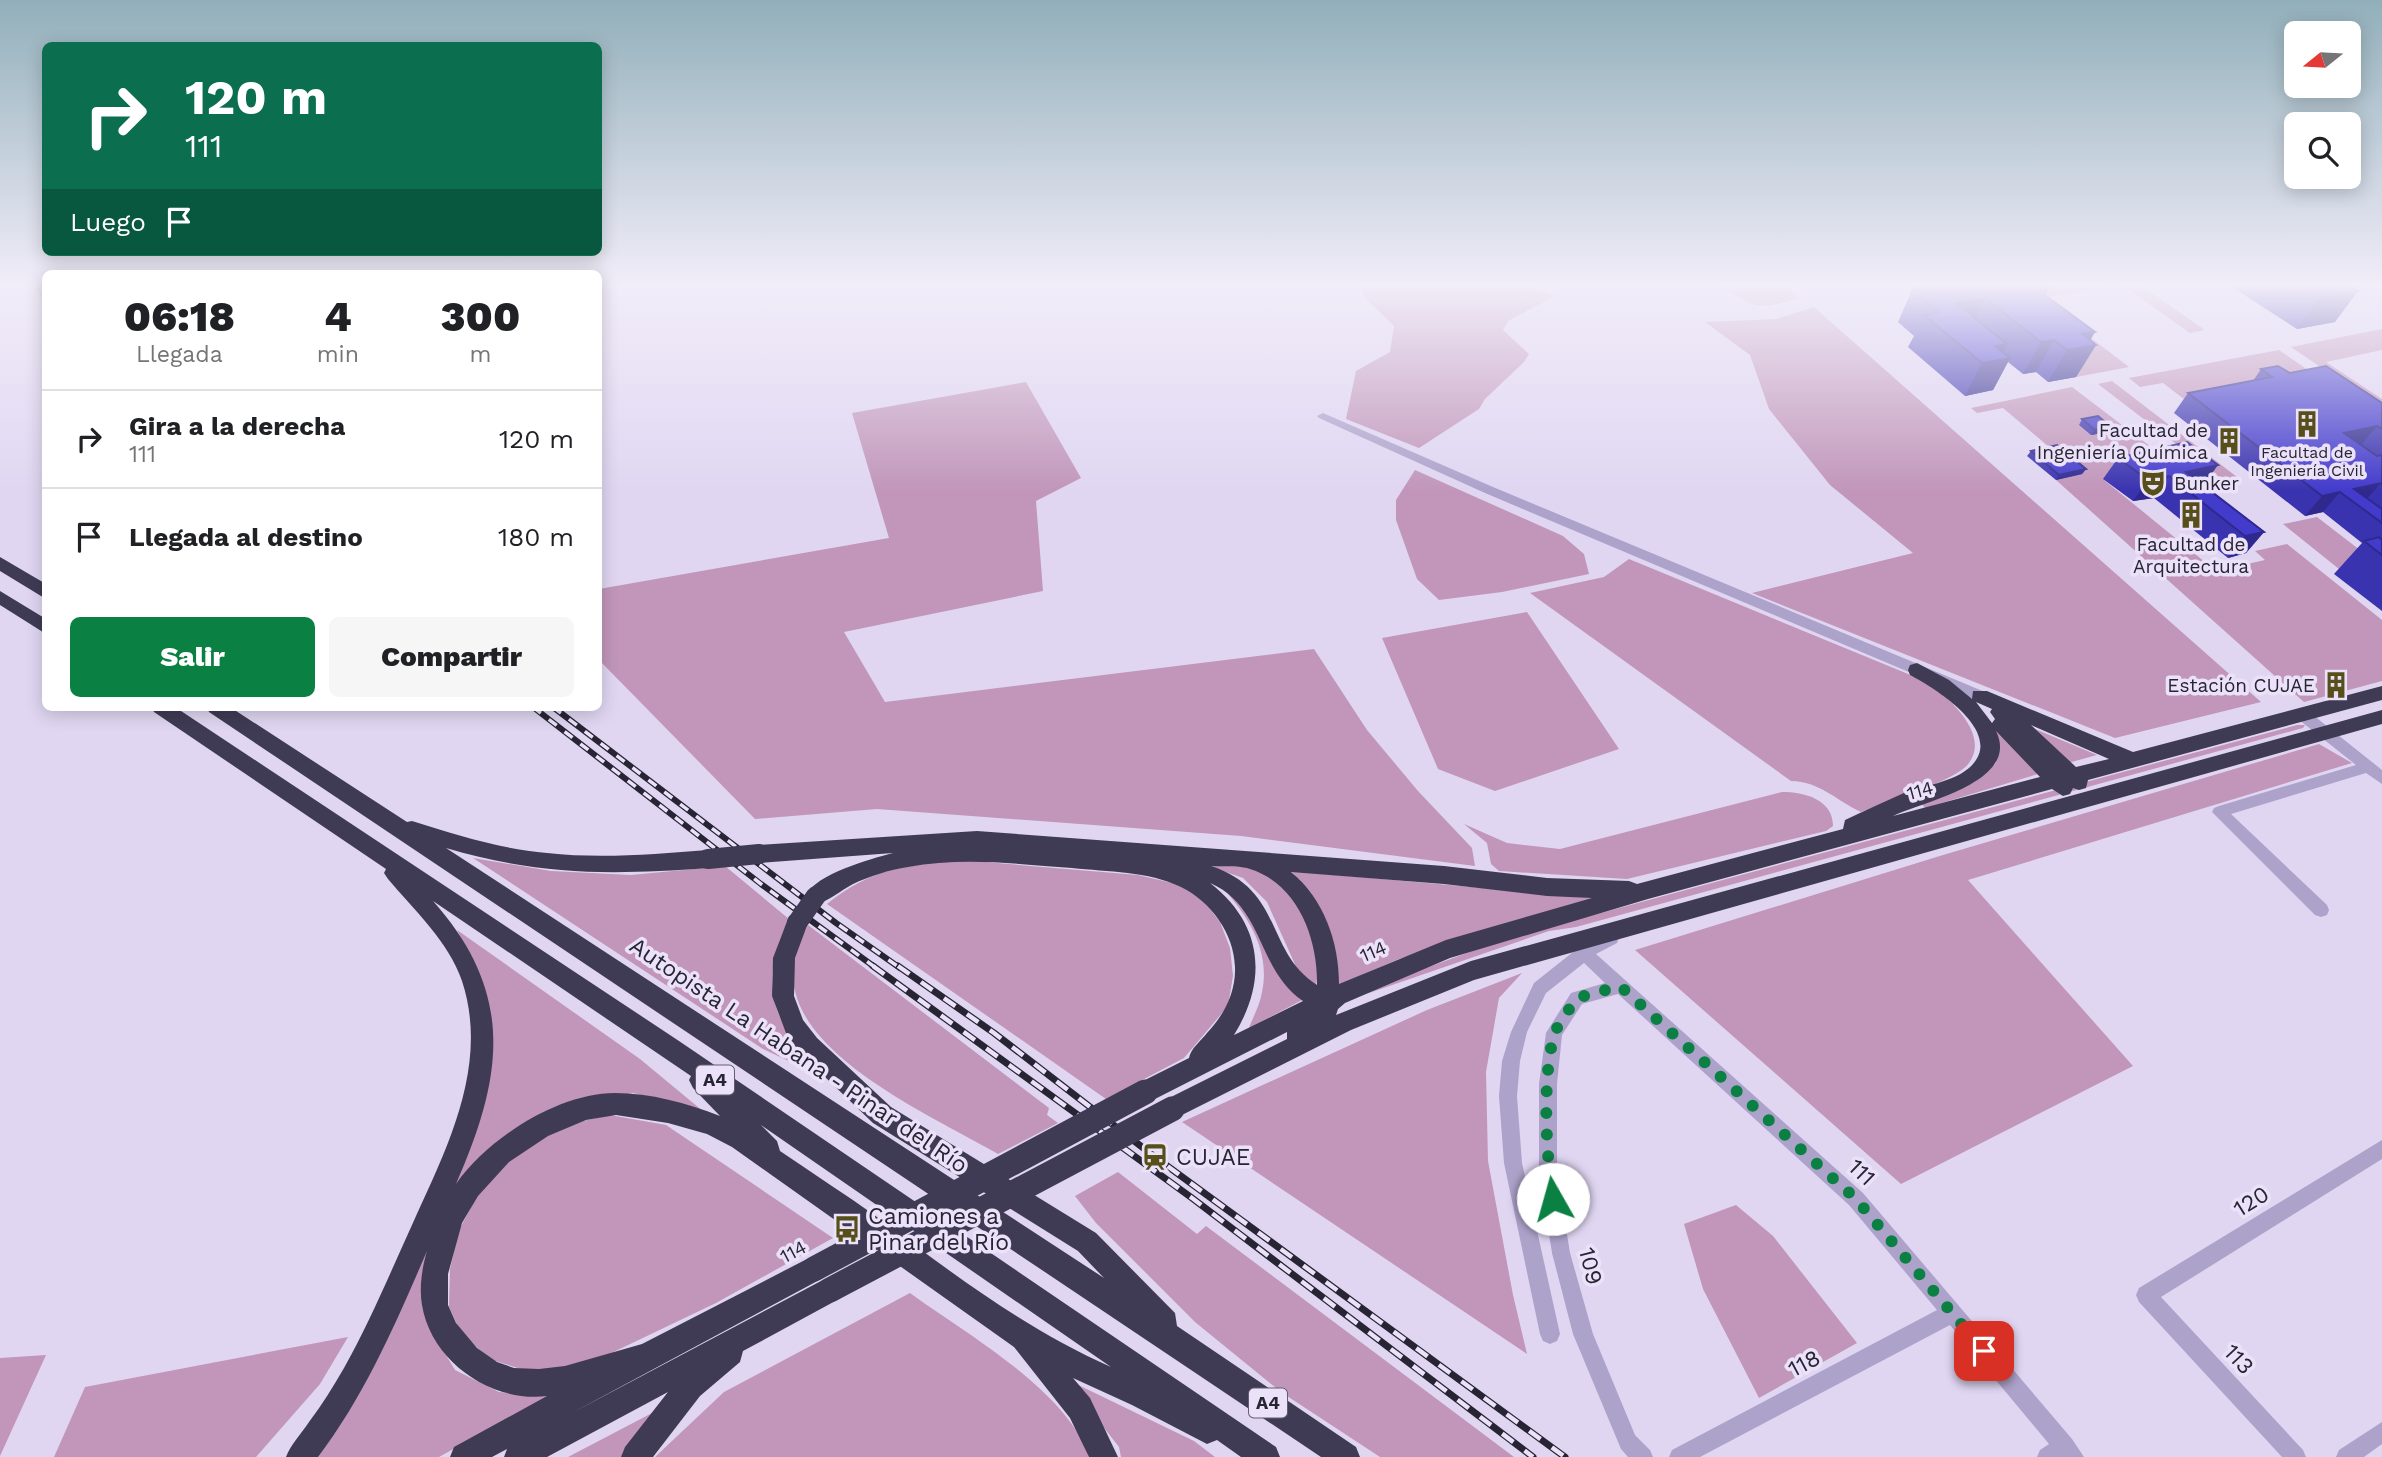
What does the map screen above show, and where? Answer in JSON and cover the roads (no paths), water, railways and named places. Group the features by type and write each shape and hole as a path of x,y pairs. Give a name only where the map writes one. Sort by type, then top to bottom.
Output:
{"highway":[{"path":"0,563 42,590"},
{"path":"0,597 42,625"},
{"path":"1797,850 1945,787 1968,776 1984,764 1990,746 1983,724 1967,703 1917,670"},
{"name":"114","path":"518,1457 763,1325 822,1280 1145,1091 1328,999 1446,950 1648,890 2382,693"},
{"path":"1980,696 2132,760"},
{"path":"1980,696 2008,733 2064,778 2085,799"},
{"name":"A4","path":"167,711 671,1049 1266,1457"},
{"name":"Autopista La Habana - Pinar del Río","path":"222,711 817,1103 1346,1457"},
{"name":"114","path":"464,1457 647,1356 822,1280 1343,1023 1471,971 2382,717"},
{"path":"388,821 475,848 547,862 639,865 977,839 1444,875 1547,887 1648,890"},
{"path":"1189,1350 1087,1242 882,1115 827,1065 794,1026 783,996 784,958 797,923 816,896 855,873 898,860 940,854 983,852 1173,865 1217,876 1235,886 1264,920 1286,976 1301,990 1328,999 1356,1003 1471,971"},
{"path":"300,1457 341,1401 380,1329 463,1138 473,1104 479,1066 478,1004 473,981 462,957 446,933 379,855"},
{"path":"1235,1077 1320,1019 1326,1012 1328,999 1326,954 1317,923 1289,882 1251,859"},
{"path":"1103,862 1157,869 1191,881 1216,902 1236,927 1246,956 1247,972 1242,998 1226,1027 1208,1051 1187,1069"},
{"path":"671,1049 789,1171"},
{"path":"817,1103 882,1115"},
{"path":"647,1356 567,1381 543,1385 486,1374 466,1358 443,1329 437,1305 435,1277 440,1247 468,1189 507,1147 528,1133 591,1107 613,1104 653,1109 719,1127 789,1171 1019,1335 1077,1368 1141,1394 1257,1457"},
{"path":"635,1457 690,1386 763,1325"},
{"path":"1019,1335 1080,1408 1104,1457"}],"street":[{"path":"1323,416 1489,490 1980,696"},
{"path":"2303,715 2382,778"},
{"path":"2321,910 2220,812 2368,767"},
{"path":"1550,1334 1513,1163 1508,1096 1511,1061 1520,1032 1540,988 1584,953 1647,920"},
{"name":"111","path":"1584,953 1856,1199 1952,1313 2062,1453"},
{"name":"109","path":"1620,986 1577,998 1554,1033 1548,1084 1549,1171 1561,1253 1583,1335 1629,1442 1643,1457"},
{"name":"120","path":"2146,1295 2382,1149"},
{"name":"113","path":"2146,1295 2296,1457"},
{"name":"118","path":"1679,1457 1952,1313"},
{"path":"2346,1457 2382,1432"}],"railway":[{"path":"538,711 761,884 876,968"},
{"path":"558,711 836,923 900,968"},
{"path":"873,966 1192,1198 1533,1457"},
{"path":"898,966 994,1033 1155,1157 1565,1457"}],"place":[{"name":"Facultad de Ingeniería Civil","path":"2307,424"},
{"name":"Facultad de Ingeniería Química","path":"2229,441"},
{"name":"Bunker","path":"2153,483"},
{"name":"Facultad de Arquitectura","path":"2191,515"},
{"name":"Estación CUJAE","path":"2336,685"},
{"name":"CUJAE","path":"1155,1157"},
{"name":"Camiones a Pinar del Río","path":"847,1229"}]}
